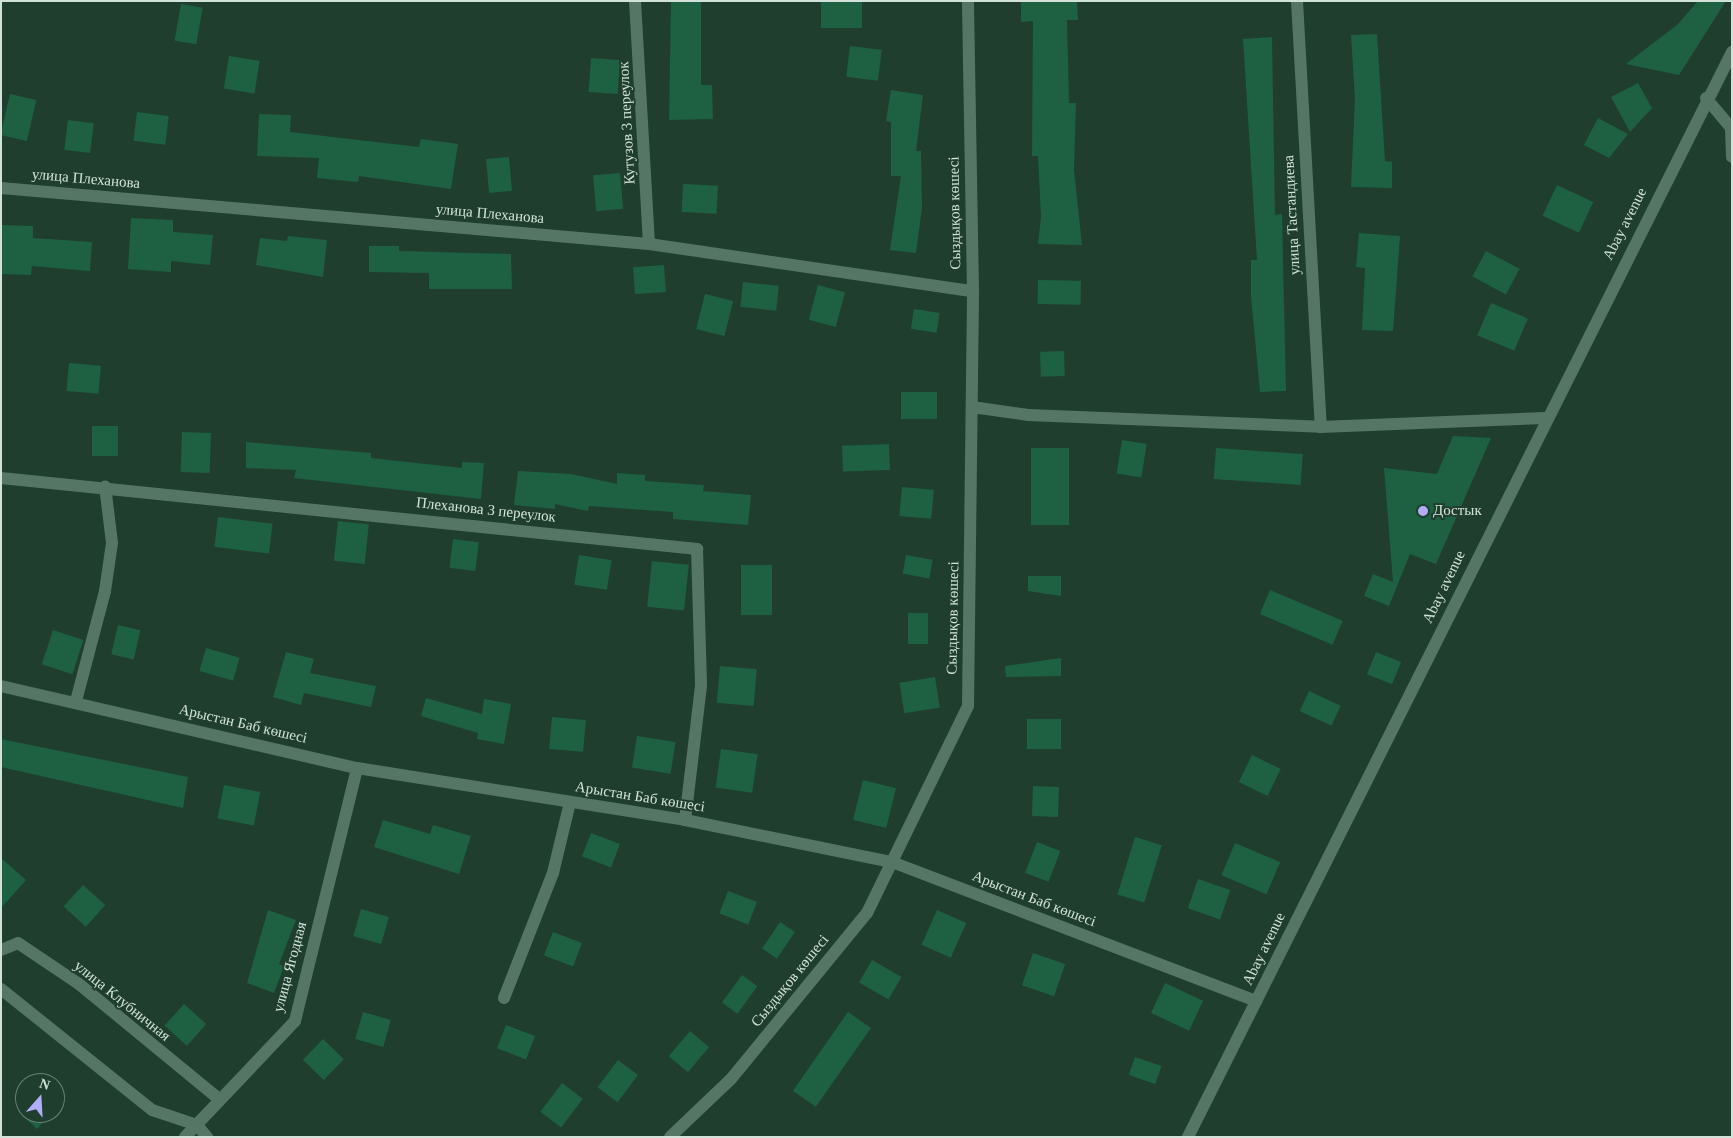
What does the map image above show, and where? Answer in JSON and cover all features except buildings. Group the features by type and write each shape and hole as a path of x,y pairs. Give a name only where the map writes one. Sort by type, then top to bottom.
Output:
{"street":[{"name":"Кутузов 3 переулок","path":"635,1 649,244"},
{"name":"Сыздықов көшесі","path":"670,1137 731,1078 867,913 968,706 973,292 968,1"},
{"name":"улица Тастандиева","path":"1297,1 1321,427"},
{"name":"Abay avenue","path":"1188,1137 1706,98 1732,52"},
{"path":"1706,98 1731,128 1732,157"},
{"name":"улица Плеханова","path":"1,188 649,244 973,292"},
{"path":"972,407 1028,415 1321,427 1546,418"},
{"name":"Плеханова 3 переулок","path":"1,478 105,486 697,550 701,686 685,820"},
{"path":"76,701 106,591 112,543 105,486"},
{"name":"Арыстан Баб көшесі","path":"1,686 76,701 357,768 685,820 892,862 1256,1001"},
{"name":"улица Ягодная","path":"185,1137 197,1126 218,1098 295,1021 357,768"},
{"path":"504,998 553,873 570,802"},
{"name":"улица Клубничная","path":"1,950 18,943 79,984 218,1098"},
{"path":"1,989 152,1110 197,1126 207,1137"}],"place":[{"name":"Достык","path":"1423,511"}]}
